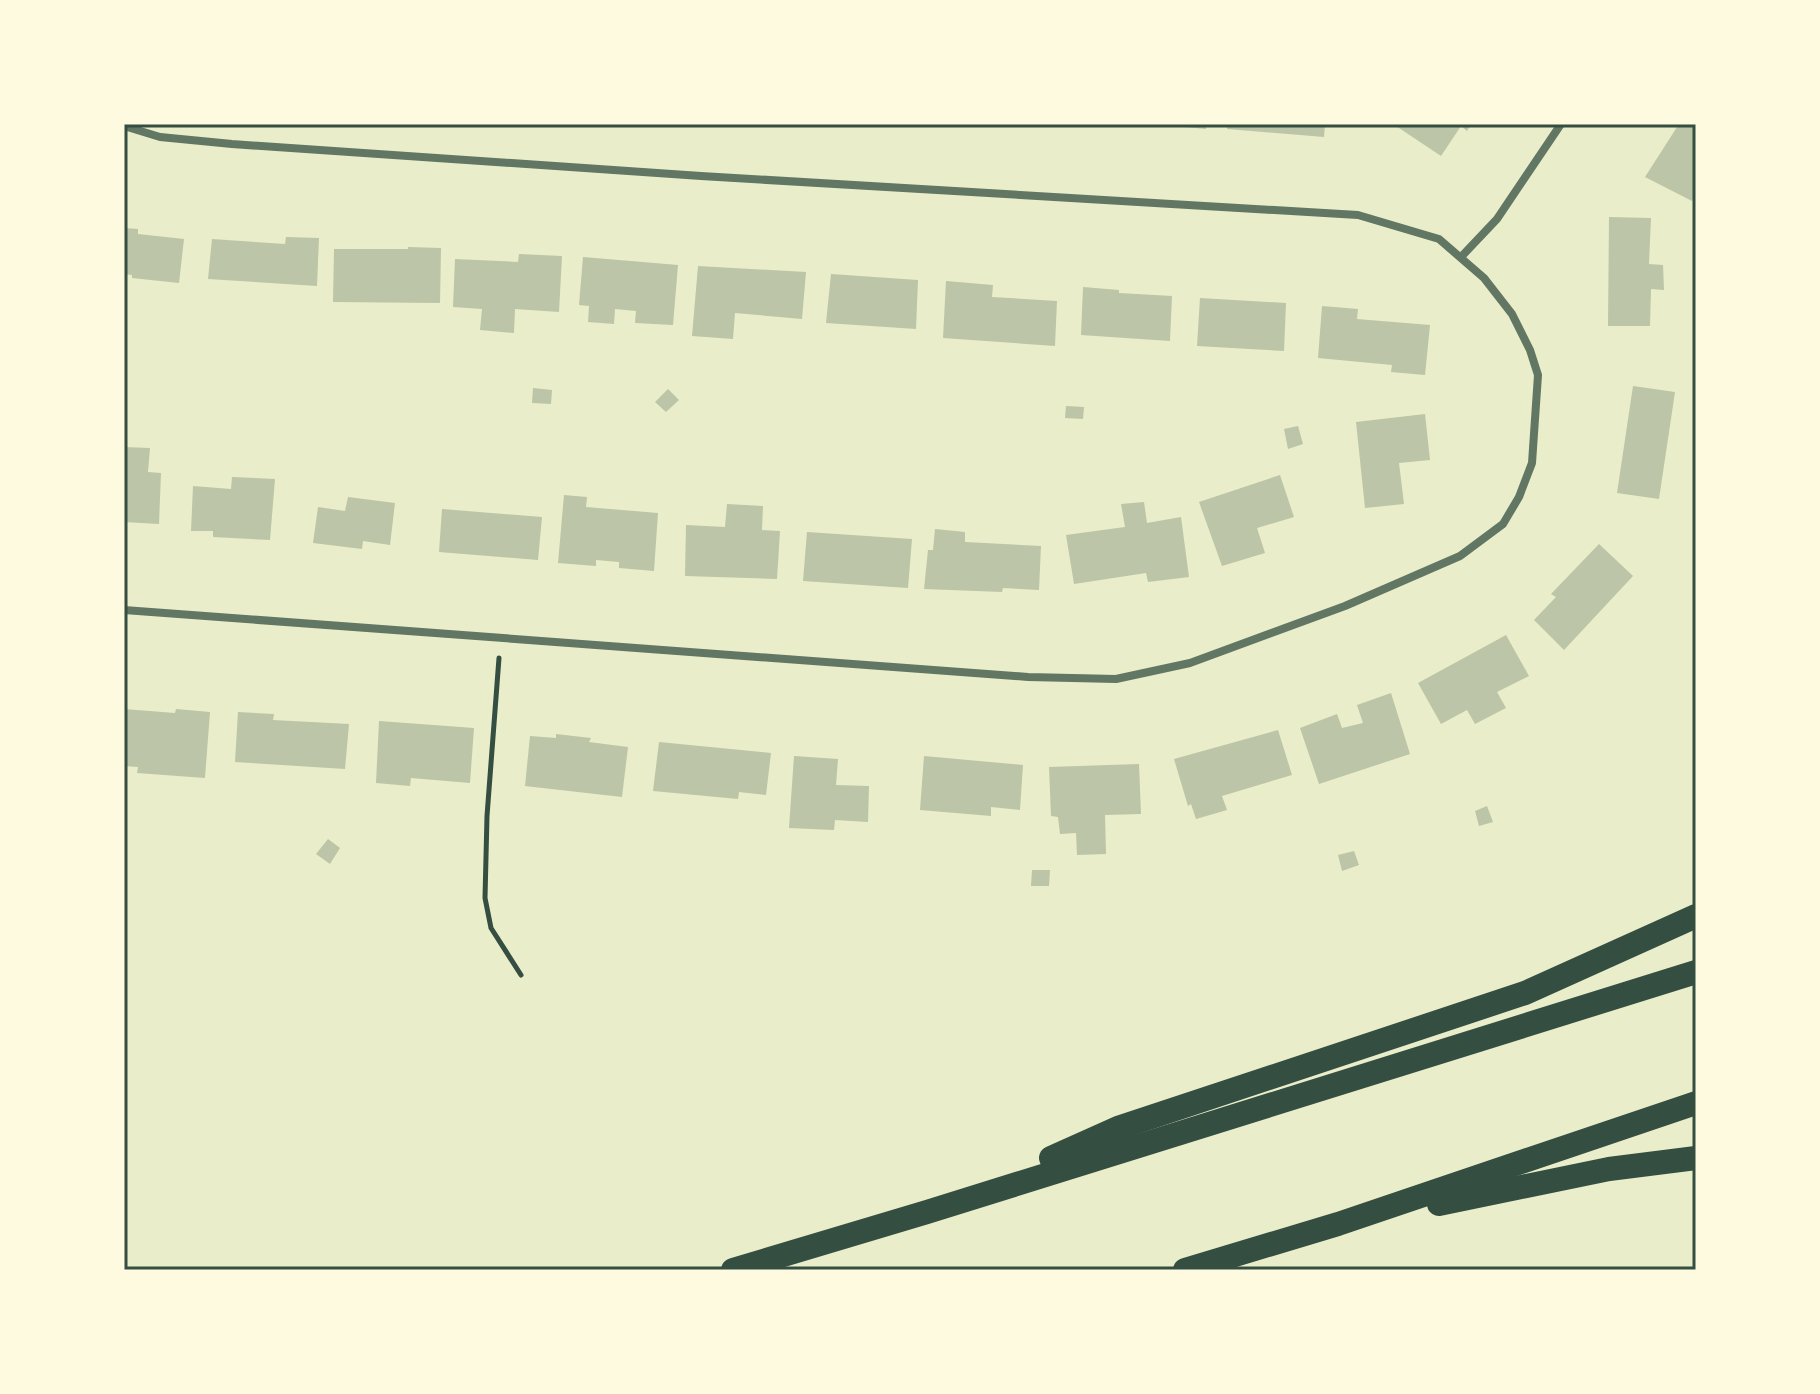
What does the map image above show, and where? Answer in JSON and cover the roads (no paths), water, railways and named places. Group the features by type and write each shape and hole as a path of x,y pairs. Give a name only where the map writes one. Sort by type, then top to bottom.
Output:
{"highway":[{"path":"927,1212 1118,1128 1525,993 1696,916"},
{"path":"733,1270 1696,972"},
{"path":"1185,1270 1338,1224 1696,1103"},
{"path":"1338,1224 1609,1169 1696,1158"}],"street":[{"path":"1461,257 1497,219 1561,124"},
{"path":"124,126 160,137 247,145 1358,215 1439,239 1461,257 1484,278 1512,314 1530,350 1538,375 1532,463 1519,497 1503,524 1460,556 1345,606 1190,663 1116,679 1028,677 124,610"}]}
